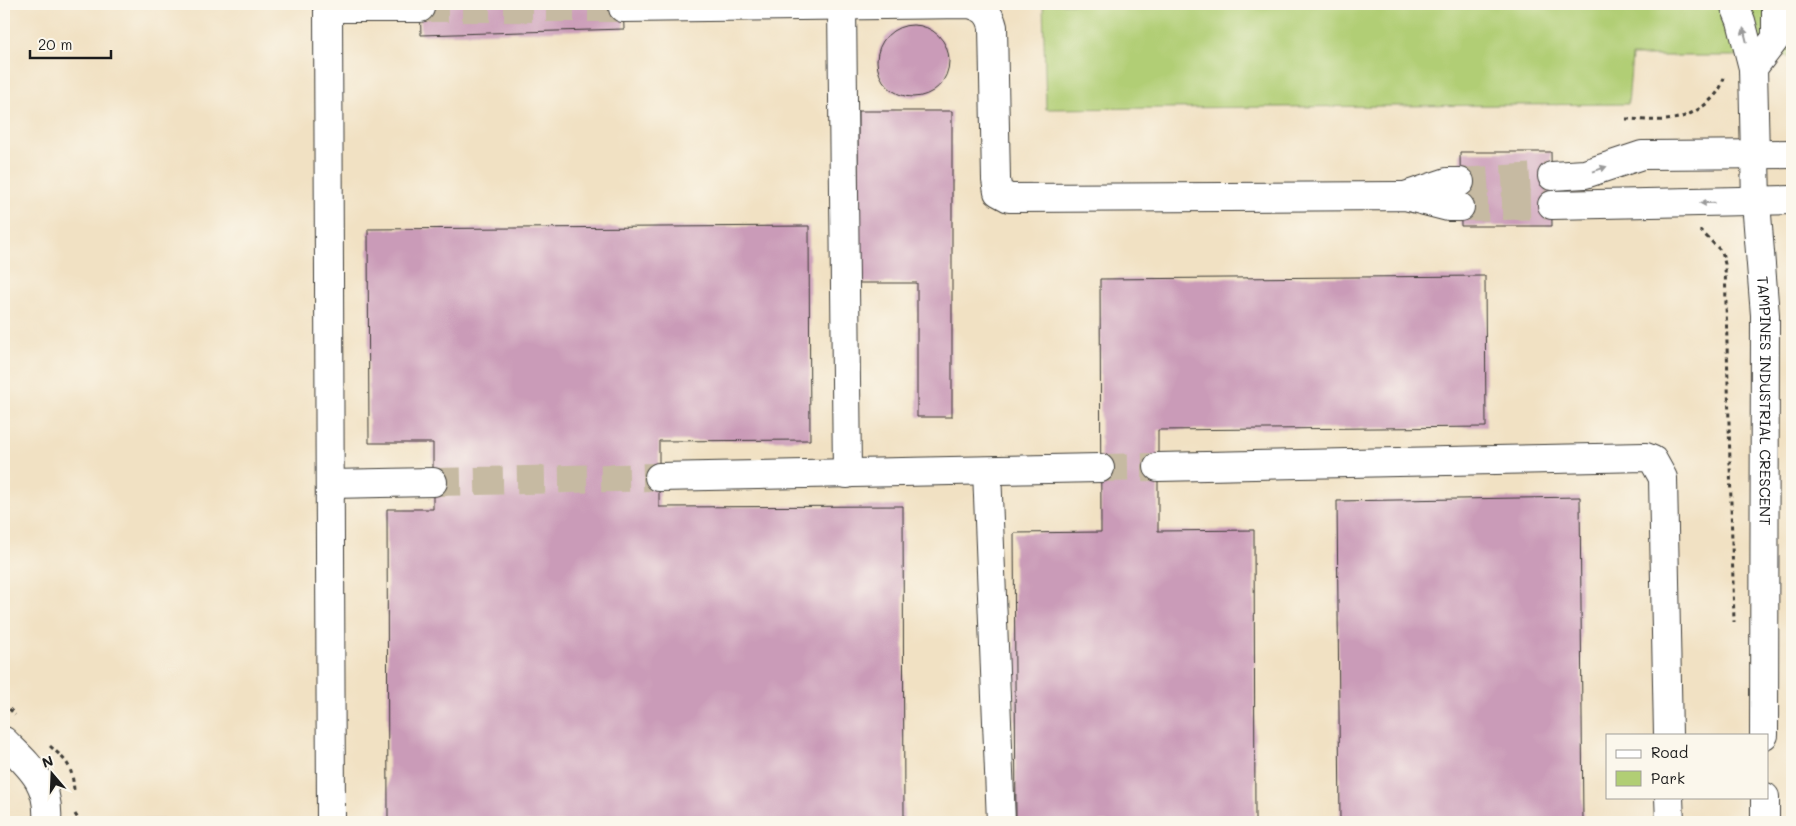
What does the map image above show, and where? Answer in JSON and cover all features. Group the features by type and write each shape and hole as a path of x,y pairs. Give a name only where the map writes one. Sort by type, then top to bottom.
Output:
{"street":[{"path":"623,8 732,5 969,4 979,6 990,16 993,27 996,180 998,192 1009,198 1405,196 1448,206 1460,194"},
{"name":"TAMPINES INDUSTRIAL CRESCENT","path":"1734,4 1741,21 1753,68 1756,202 1764,315 1764,734"},
{"path":"1753,68 1776,38 1776,4"},
{"path":"842,5 847,474"},
{"path":"331,822 329,6 420,8"},
{"path":"1552,176 1586,174 1642,155 1755,156 1792,154"},
{"path":"1552,205 1792,200"},
{"path":"1158,467 1646,457 1653,460 1662,478 1668,734"},
{"path":"660,477 1100,468"},
{"path":"987,471 1001,822"},
{"path":"330,484 433,482"},
{"path":"4,741 36,774 44,787 47,822"},
{"path":"1669,798 1670,822"},
{"path":"1765,798 1765,822"}],"path":[{"path":"1626,119 1673,119 1697,111 1712,98 1723,83 1725,73"},
{"path":"1699,228 1722,252 1725,264 1735,628"}],"green space":[{"path":"1043,4 1792,4 1792,56 1632,56 1628,104 1046,109"}],"building":[{"path":"420,4 623,4 624,29 421,35"},
{"path":"913,25 933,31 943,41 949,61 943,81 933,91 913,97 893,91 883,81 877,61 883,41 893,31"},
{"path":"858,111 952,111 952,417 917,417 917,283 858,283"},
{"path":"1460,152 1551,152 1552,226 1461,226"},
{"path":"809,226 810,440 659,441 659,507 903,506 904,822 388,822 387,509 433,509 433,443 369,443 368,229"},
{"path":"1485,276 1486,427 1158,430 1158,531 1254,530 1255,822 1016,822 1014,533 1101,532 1100,279"},
{"path":"1580,497 1583,822 1340,822 1337,501"},
{"path":"185,819 185,822 129,822 129,820"}],"tunnel":[{"path":"420,8 623,8"},
{"path":"1460,182 1552,176"},
{"path":"1460,207 1552,205"},
{"path":"1100,468 1158,467"},
{"path":"433,482 659,477"}]}
